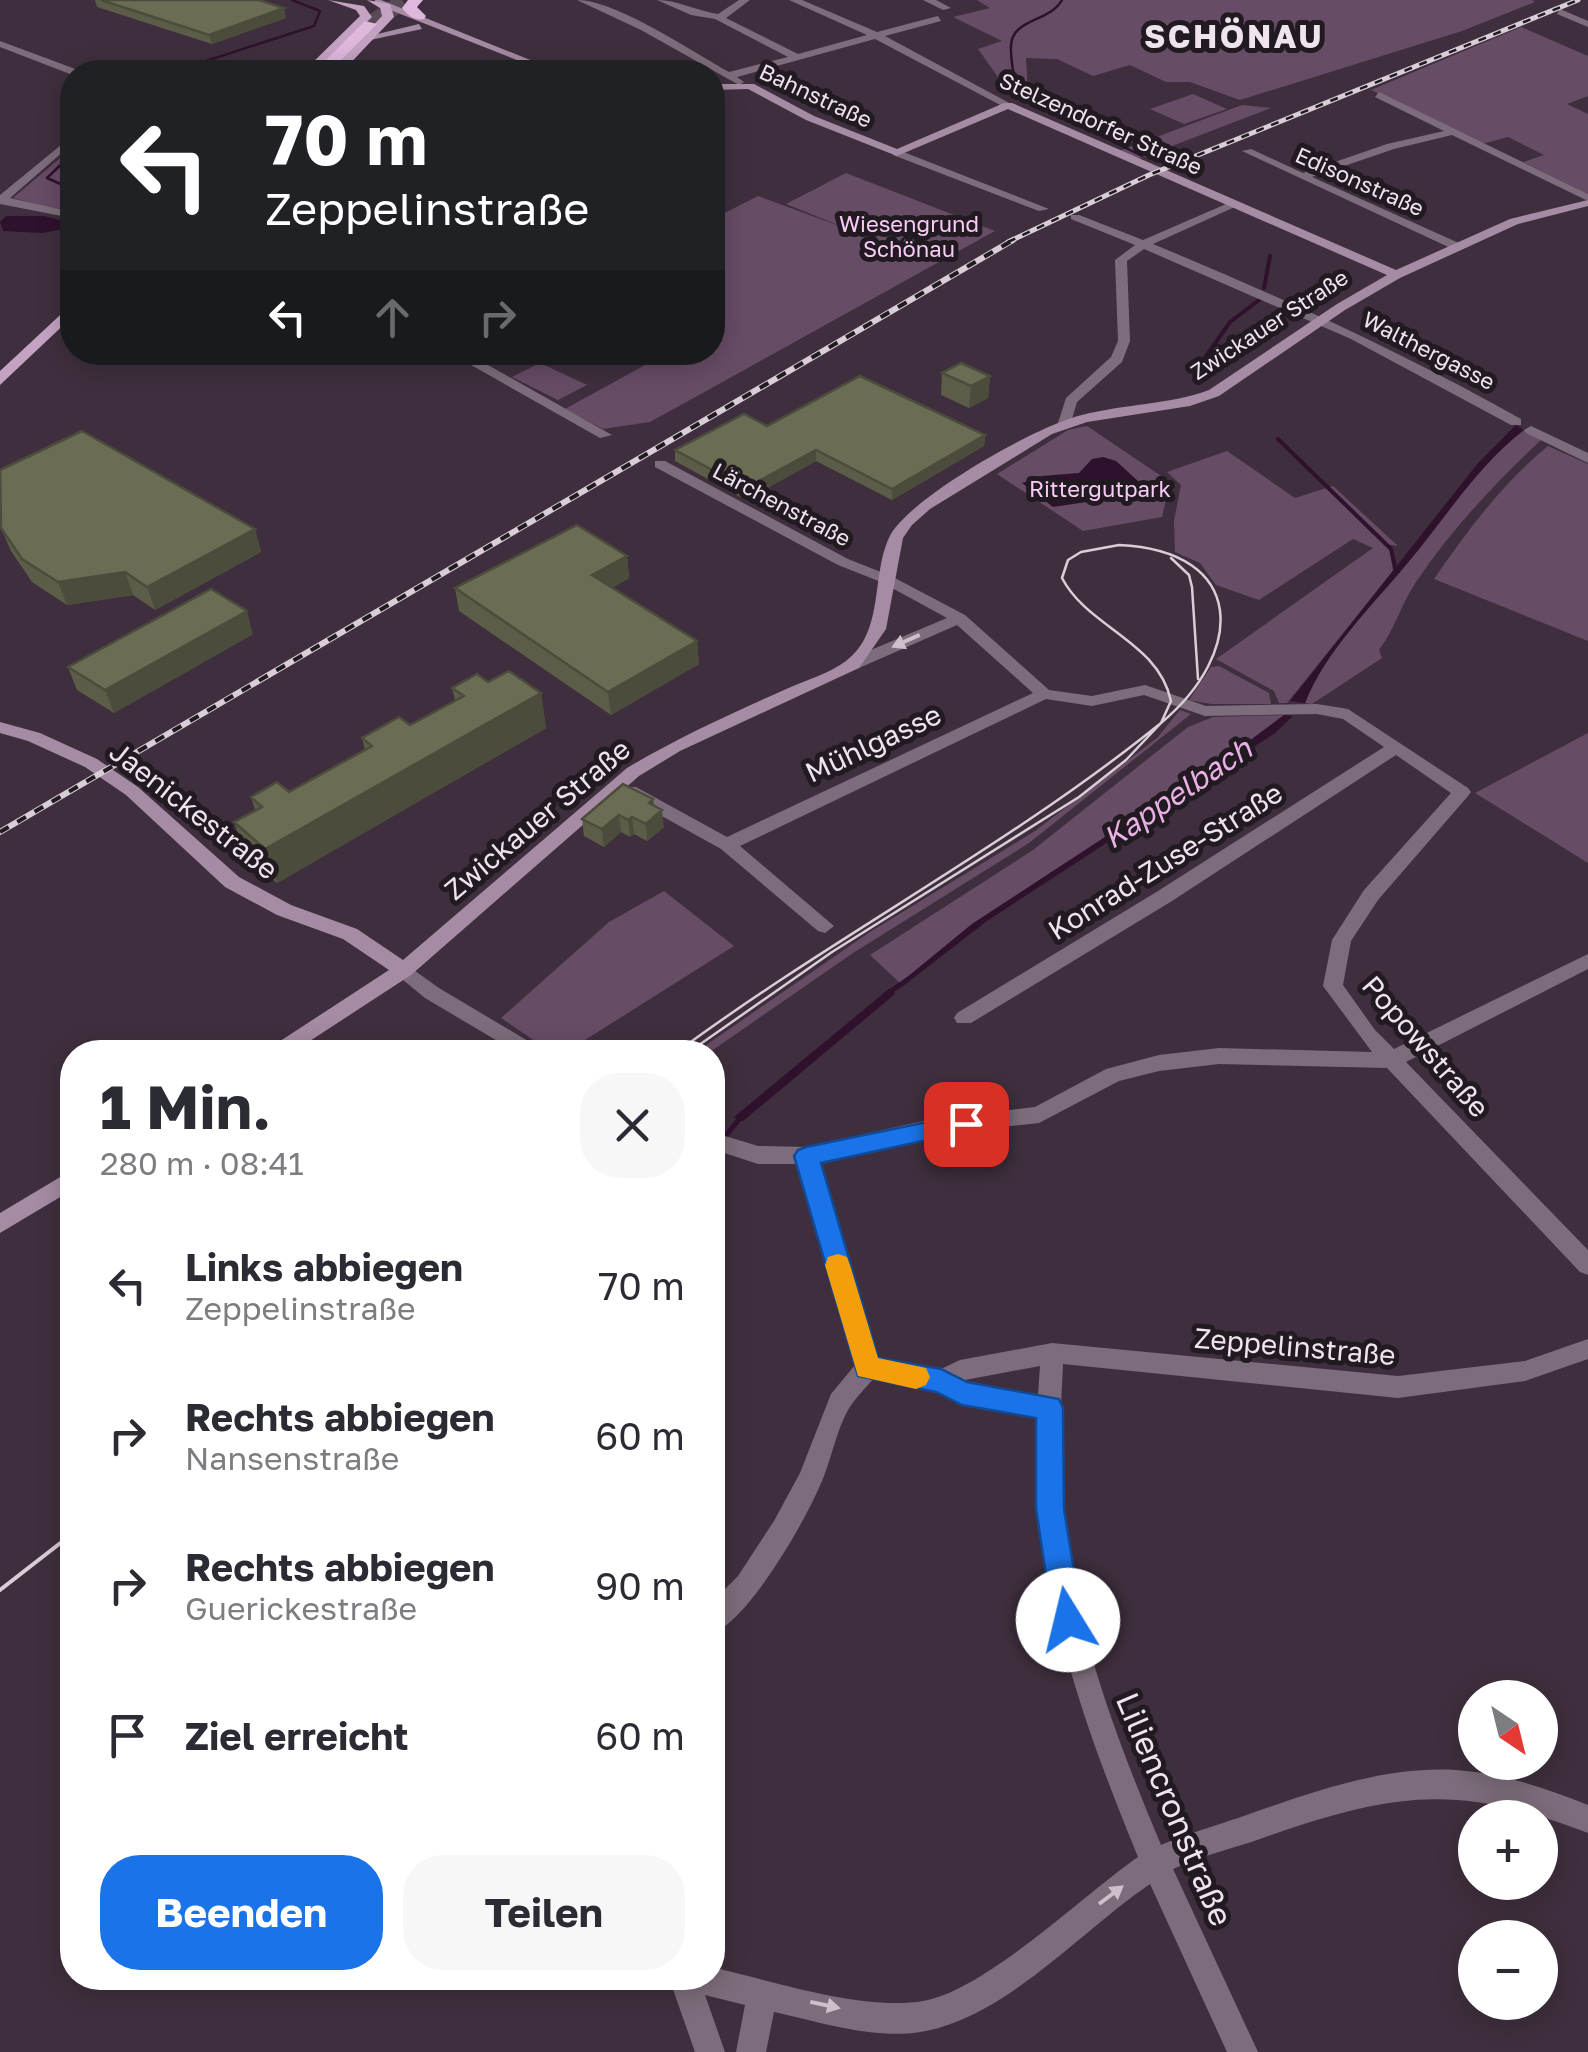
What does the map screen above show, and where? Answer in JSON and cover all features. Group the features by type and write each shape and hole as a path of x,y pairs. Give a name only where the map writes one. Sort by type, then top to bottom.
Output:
{"highway":[{"path":"333,60 381,14"}],"main road":[{"path":"334,0 381,14 418,14 526,60"},
{"path":"324,60 381,14"},
{"path":"345,60 381,14"},
{"path":"418,14 508,60"},
{"path":"725,82 735,79"},
{"name":"Bahnstraße","path":"735,79 897,153"},
{"path":"897,153 1008,105"},
{"name":"Stelzendorfer Straße","path":"1008,105 1396,275"},
{"name":"Zwickauer Straße","path":"296,1040 404,970 618,784 674,747 853,664 878,629 896,538 907,522 930,504 1065,424 1190,402 1214,393 1321,320 1396,275 1532,215 1588,200"},
{"path":"0,380 60,320"},
{"path":"0,395 60,336"},
{"name":"Jaenickestraße","path":"0,728 34,737 91,763 132,791 241,888 284,910 350,934 404,970"},
{"path":"0,1224 60,1187"}],"street":[{"name":"Bahnstraße","path":"582,0 701,60"},
{"path":"662,0 694,13 718,16 728,14 745,0"},
{"name":"Stelzendorfer Straße","path":"794,0 876,36 1008,105"},
{"path":"928,0 946,8"},
{"path":"1560,12 1588,24"},
{"path":"677,18 694,13"},
{"path":"718,16 796,57"},
{"path":"735,79 796,57 938,20"},
{"path":"644,28 660,23"},
{"path":"0,44 60,67"},
{"name":"Bahnstraße","path":"725,73 735,79"},
{"path":"1379,95 1588,200"},
{"path":"1301,176 1392,146 1453,132"},
{"path":"0,200 60,149"},
{"name":"Edisonstraße","path":"1246,151 1457,246"},
{"name":"Bahnstraße","path":"897,153 1043,208"},
{"path":"0,200 60,212"},
{"path":"1065,424 1071,401 1116,359 1124,341 1119,264 1144,244 1233,204"},
{"path":"1076,217 1321,320"},
{"name":"Walthergasse","path":"1321,320 1516,422"},
{"path":"478,365 605,435"},
{"path":"1531,430 1588,460"},
{"name":"Lärchenstraße","path":"660,464 843,562 886,579"},
{"path":"886,579 959,618 1044,694"},
{"name":"Zwickauer Straße","path":"853,664 959,618"},
{"name":"Popowstraße","path":"1044,694 1092,701 1145,690 1205,711 1276,708 1348,714 1462,792 1371,895 1342,940 1333,986 1368,1035 1588,1264"},
{"name":"Mühlgasse","path":"735,840 1044,694"},
{"name":"Konrad-Zuse-Straße","path":"964,1018 1165,896 1394,748"},
{"path":"618,784 735,840 824,926"},
{"path":"725,1145 758,1155 806,1156 932,1128 1040,1114 1113,1074 1159,1062 1219,1056 1391,1060 1588,961"},
{"path":"404,970 432,994 511,1040"},
{"path":"725,1608 747,1585 783,1530 810,1478 839,1402 868,1368 806,1156"},
{"name":"Zeppelinstraße","path":"941,1381 960,1370 1052,1353 1398,1387 1525,1371 1588,1349"},
{"path":"1050,1408 1052,1353"},
{"name":"Zeppelinstraße","path":"868,1368 941,1381 962,1393 1050,1408"},
{"name":"Liliencronstraße","path":"1050,1408 1050,1509 1068,1620 1102,1739 1243,2052"},
{"path":"725,1984 870,2015 924,2017 972,1999 1155,1862 1336,1797 1407,1783 1484,1785 1588,1818"},
{"path":"688,1990 710,2052"},
{"path":"751,2052 762,1992"}],"green space":[{"path":"977,0 1535,2 1462,31 1240,100 1190,82 1166,82 1130,65 1093,76 1057,59 1026,58 1028,93 1008,91 978,49 1002,41 953,17 990,8"},
{"path":"1521,27 1588,56 1588,96 1567,104 1588,114 1588,194 1523,162 1544,155 1508,137 1482,144 1371,90"},
{"path":"1193,94 1227,109 1184,124 1150,109"},
{"path":"1242,105 1271,108 1138,159 1119,151"},
{"path":"60,158 60,211 13,198"},
{"name":"Wiesengrund Schönau","path":"846,173 995,231 650,422 603,429 565,409 645,365 725,365 725,213 758,196 853,231 786,204"},
{"path":"544,365 587,385 558,400 512,377"},
{"name":"Rittergutpark","path":"1087,426 1170,482 1162,517 1083,531 997,474 1068,430"},
{"path":"1524,430 1541,440 1474,508 1430,563 1379,650 1382,658 1312,704 1305,703 1314,682 1357,621 1482,470"},
{"path":"1548,446 1588,464 1588,641 1434,579 1486,509"},
{"path":"1227,451 1295,498 1333,486 1398,546 1385,544 1390,550 1393,571 1287,703 1279,703 1274,691 1216,659 1373,548 1353,539 1259,600 1216,585 1200,563 1175,552 1174,521 1181,485 1167,472"},
{"path":"1219,666 1269,693 1271,704 1189,700 1211,667"},
{"path":"1180,710 1191,714 1029,843 853,953 725,1042 713,1040 870,932 1035,831 1157,738"},
{"path":"1284,715 1232,754 972,924 900,983 870,955 1033,850 1188,727 1213,717"},
{"path":"1588,733 1588,863 1475,793"},
{"path":"664,891 734,946 585,1040 533,1040 501,1018 609,922"}],"water":[{"path":"6,216 44,216 60,220 60,230 3,231 0,222"},
{"path":"1516,425 1524,430 1476,477 1350,631 1324,666 1305,703 1290,701 1478,463"},
{"path":"1092,459 1116,461 1138,481 1134,488 1100,500 1053,507 1022,483 1042,476 1079,473"},
{"path":"1284,715 1293,716 1275,733 987,921 903,986 900,983 972,924 1232,754"},
{"path":"890,988 895,994 743,1121 734,1117"}],"building":[{"path":"101,0 259,0 284,8 209,35"},
{"path":"961,363 990,376 971,386 942,373"},
{"path":"860,376 985,435 892,489 816,450 746,488 675,450 744,414 767,426"},
{"path":"82,431 255,529 147,587 125,572 58,582 22,559 1,528 0,470"},
{"path":"577,525 627,556 592,575 697,641 608,692 455,588"},
{"path":"211,589 247,611 105,690 68,667"},
{"path":"509,671 541,693 265,849 234,822 262,807 251,797 277,782 289,792 372,746 362,738 399,717 410,725 464,696 452,688 477,674 488,682"},
{"path":"623,784 653,799 649,803 662,810 646,824 619,815 602,829 582,819"}],"waterway":[{"path":"209,60 314,26 320,11 292,0"},
{"path":"1062,0 1013,36 1016,93 1142,156"},
{"path":"60,166 47,178 60,184"},
{"path":"1264,288 1270,256"},
{"path":"1200,365 1230,322 1259,300"},
{"path":"1278,439 1391,549 1396,571"},
{"name":"Kappelbach","path":"887,994 907,980"},
{"name":"Kappelbach","path":"725,1137 741,1117"}],"tunnel":[{"path":"370,24 405,0"}],"tram line":[{"path":"1119,545 1161,552 1192,566 1211,586 1220,610 1219,638 1208,666 1189,696 1161,723 1171,701 1164,681 1138,649 1088,610 1062,578 1068,560 1081,552 1119,545"},
{"path":"1171,558 1189,575 1192,587 1198,679"},
{"path":"694,1040 1043,810 1161,723"},
{"path":"706,1040 832,952 1079,797 1126,760 1161,723"},
{"path":"0,1590 60,1543"}],"railway":[{"path":"1008,242 1149,175 1578,0"},
{"path":"0,832 1013,240"}],"slow traffic":[{"path":"838,1265 868,1368 916,1377"}],"district":[{"name":"SCHÖNAU","path":"1234,36"}],"route":[{"path":"966,1124 806,1156 868,1368 941,1381 962,1393 1050,1408 1050,1509 1068,1620"}]}
